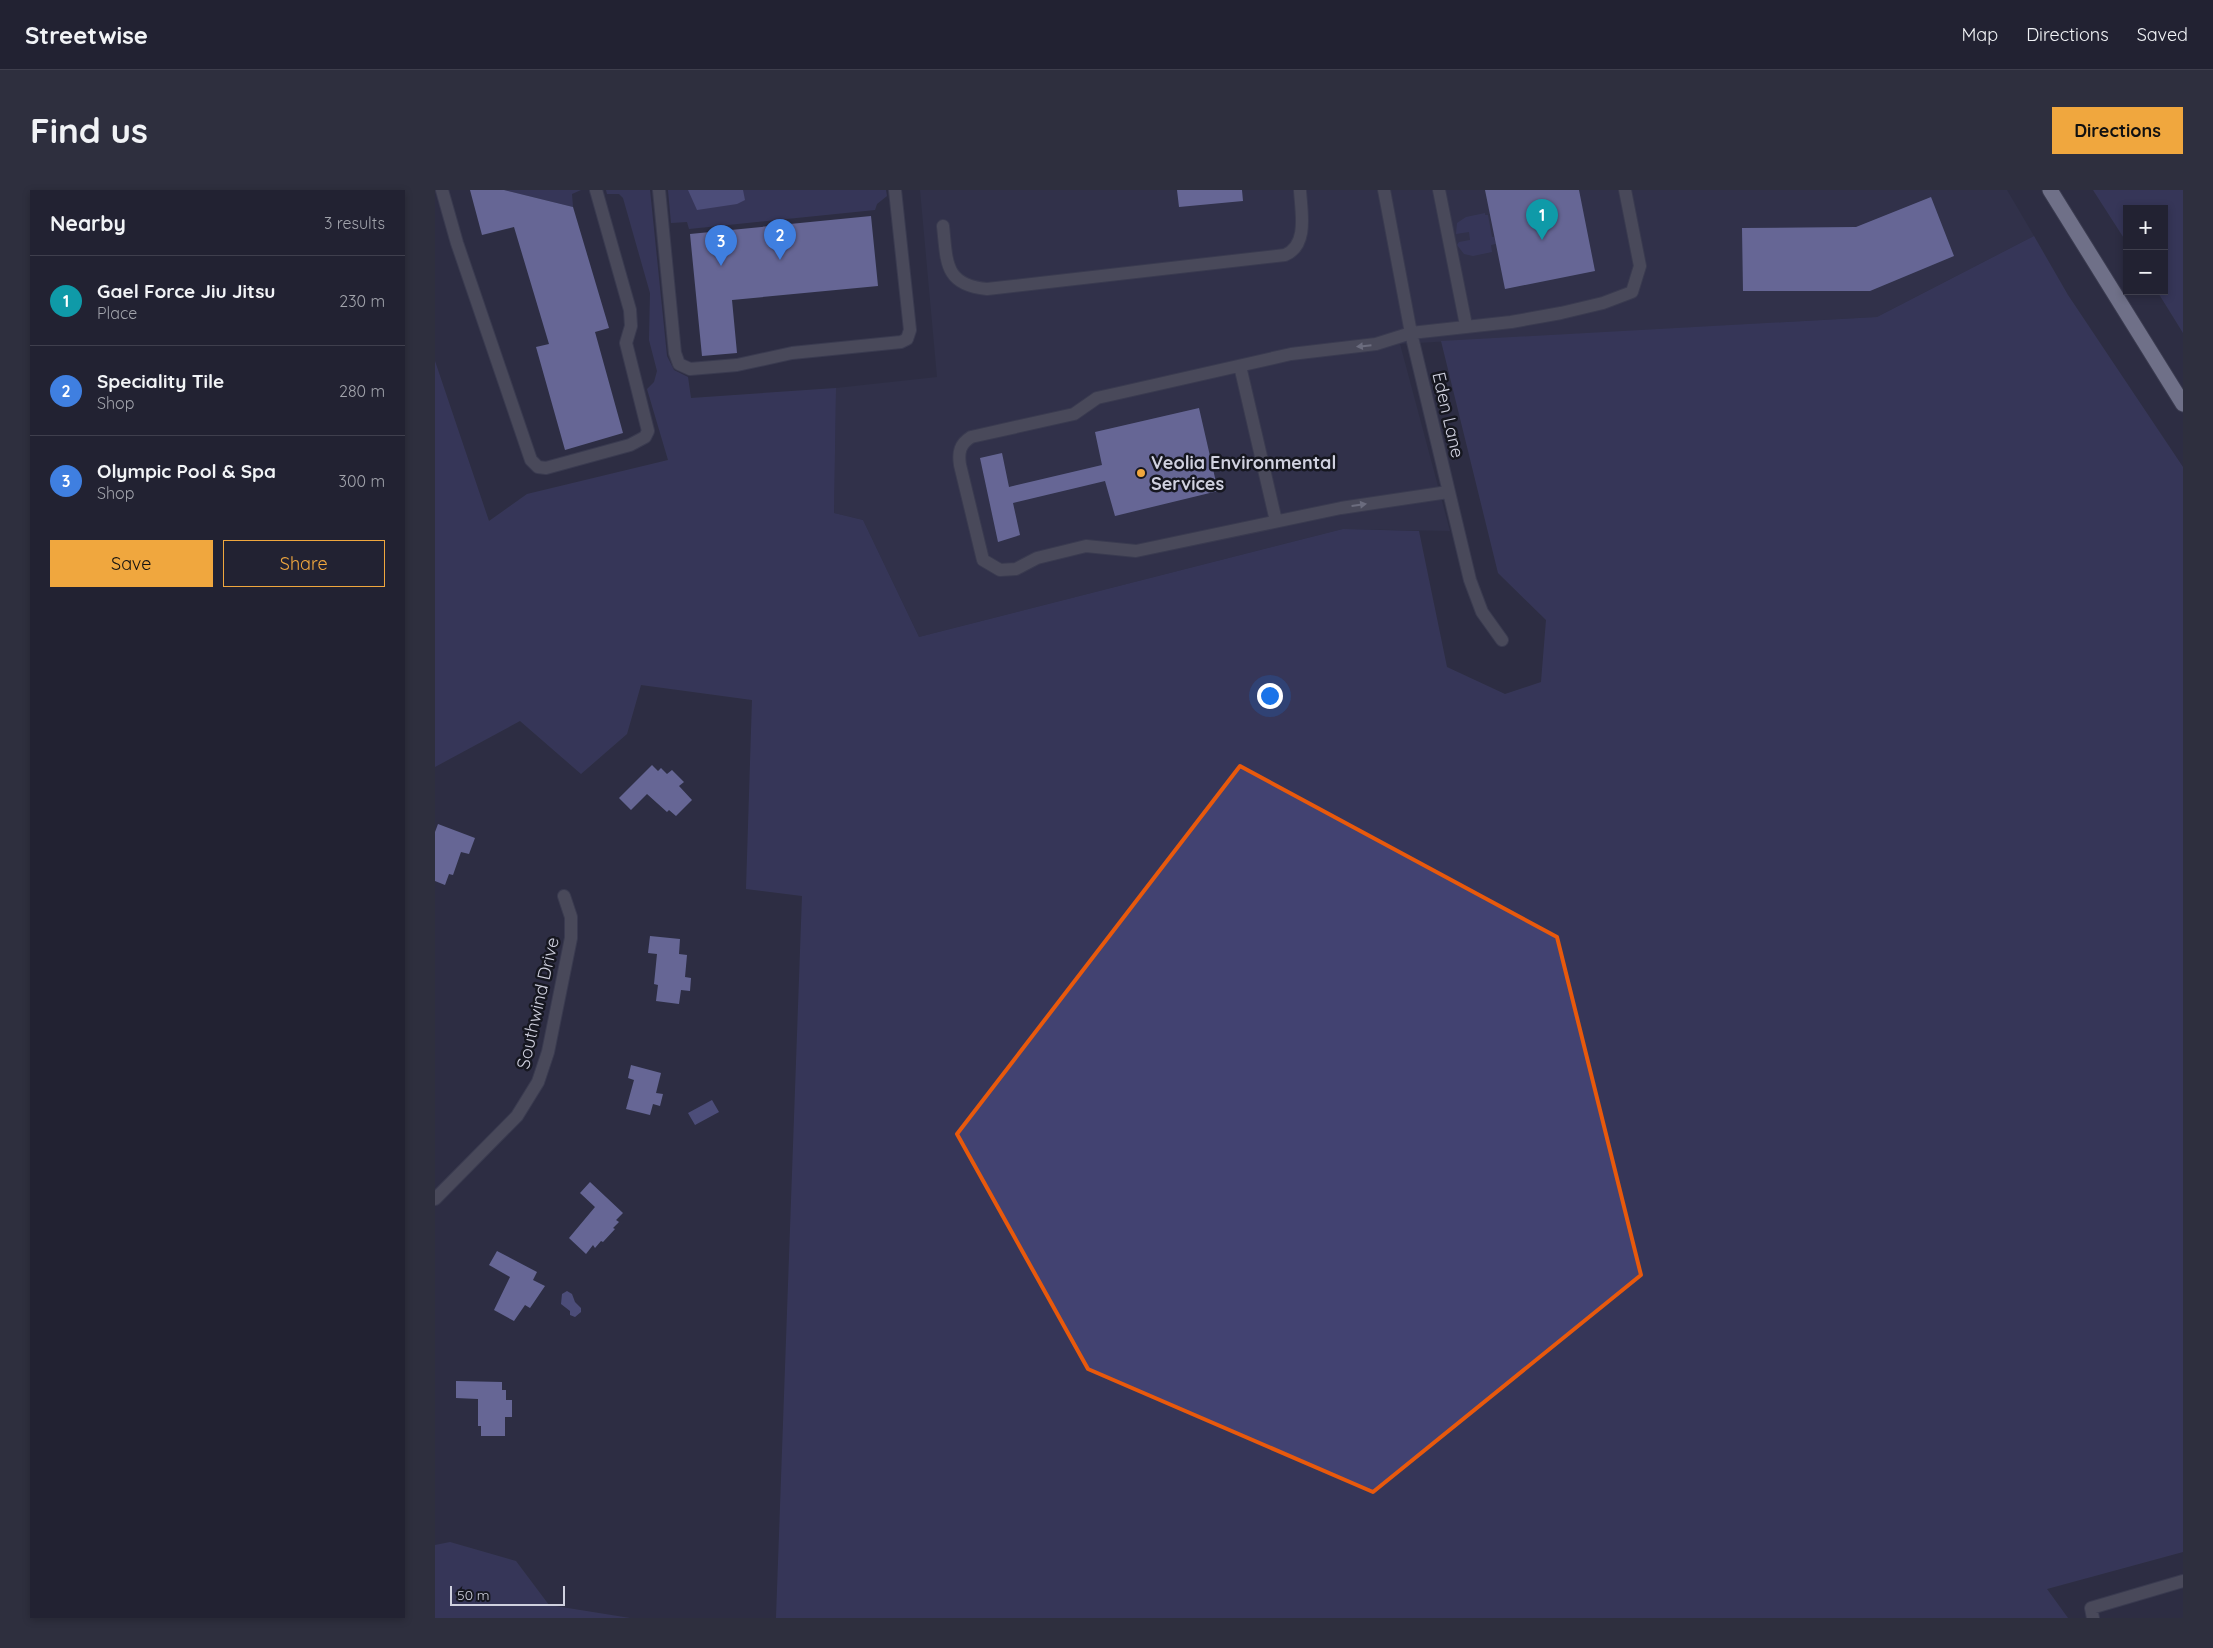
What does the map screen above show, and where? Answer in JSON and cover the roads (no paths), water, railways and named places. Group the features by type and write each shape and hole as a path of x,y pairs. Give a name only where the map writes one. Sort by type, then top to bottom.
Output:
{"highway":[{"path":"2050,190 2183,404"}],"street":[{"path":"441,190 457,243 531,460 538,467 546,468 636,443 645,438 648,431 626,343 631,326 630,310 596,190"},
{"path":"659,190 676,357 683,366 695,369 737,365 791,353 901,342 907,339 910,330 895,190"},
{"path":"943,226 948,268 968,287 987,289 1285,255 1293,252 1300,239 1300,190"},
{"name":"Eden Lane","path":"1384,190 1411,333 1448,492 1476,597 1502,640"},
{"path":"1439,190 1466,326"},
{"path":"1448,492 1311,514 1135,551 1086,546 1037,558 1016,569 1000,570 983,560 960,465 961,446 971,438 1074,414 1097,398 1291,354 1377,344 1411,333 1511,322 1603,303 1631,292 1641,266 1625,190"},
{"path":"1240,366 1276,521"},
{"name":"Southwind Drive","path":"435,1199 517,1116 538,1082 548,1052 571,938 571,917 564,896"},
{"path":"2093,1618 2091,1608 2183,1581"}],"water":[{"path":"688,190 743,190 745,200 737,204 697,210"},
{"path":"712,1100 719,1112 695,1125 688,1113"},
{"path":"567,1291 572,1294 575,1302 581,1308 581,1312 575,1317 570,1315 570,1311 561,1304 562,1294"}],"place":[{"name":"Gael Force Jiu Jitsu","path":"1542,240"},
{"name":"Speciality Tile","path":"780,260"},
{"name":"Olympic Pool & Spa","path":"721,266"},
{"name":"Veolia Environmental Services","path":"1141,473"}]}
